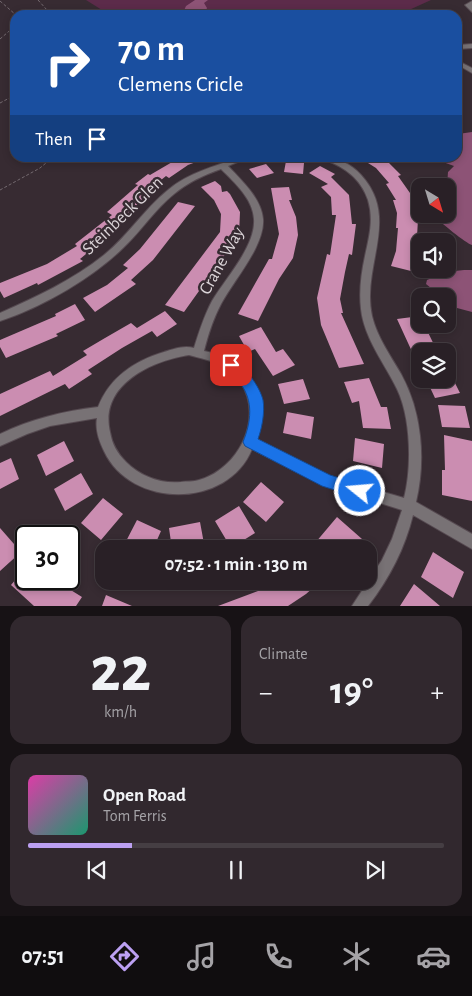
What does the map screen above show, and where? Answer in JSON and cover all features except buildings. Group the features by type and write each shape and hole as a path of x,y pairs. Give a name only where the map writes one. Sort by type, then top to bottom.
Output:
{"street":[{"path":"472,2 468,5 472,10"},
{"name":"Steinbeck Glen","path":"0,317 72,283 120,246 167,195 181,183 233,162"},
{"path":"337,162 344,165 361,179 373,201 376,225 368,265 365,294 368,318 407,397 414,432 415,468 410,506 393,552 380,576 359,606"},
{"name":"Crane Way","path":"198,352 204,330 216,302 252,248 258,230 258,211 250,194 223,166"},
{"path":"176,352 198,352 211,355 226,362 245,379 256,400 258,412 256,428 244,454 230,470 214,480 199,486 170,489 154,486 120,466 108,449 101,424 102,412 109,394 131,371 142,363 176,352"},
{"path":"0,440 41,423 102,412"},
{"path":"250,442 328,482 410,506 472,542"}],"path":[{"path":"38,0 47,10"},
{"path":"0,1 10,10"},
{"path":"0,39 10,30"},
{"path":"0,190 47,162"}],"shaded area":[{"path":"86,0 431,0 409,10 102,10"},
{"path":"195,0 208,0 204,3 206,10 184,10 186,6"},
{"path":"472,132 472,245 442,223 456,223 456,178 448,178 448,172 454,166 443,162 462,162 462,133"},
{"path":"472,270 472,312 456,307 456,288 431,288 426,284 427,280 432,278 456,278 456,271"}],"route":[{"path":"231,365 245,379 256,400 258,412 256,428 250,442 328,482 360,491"}]}
